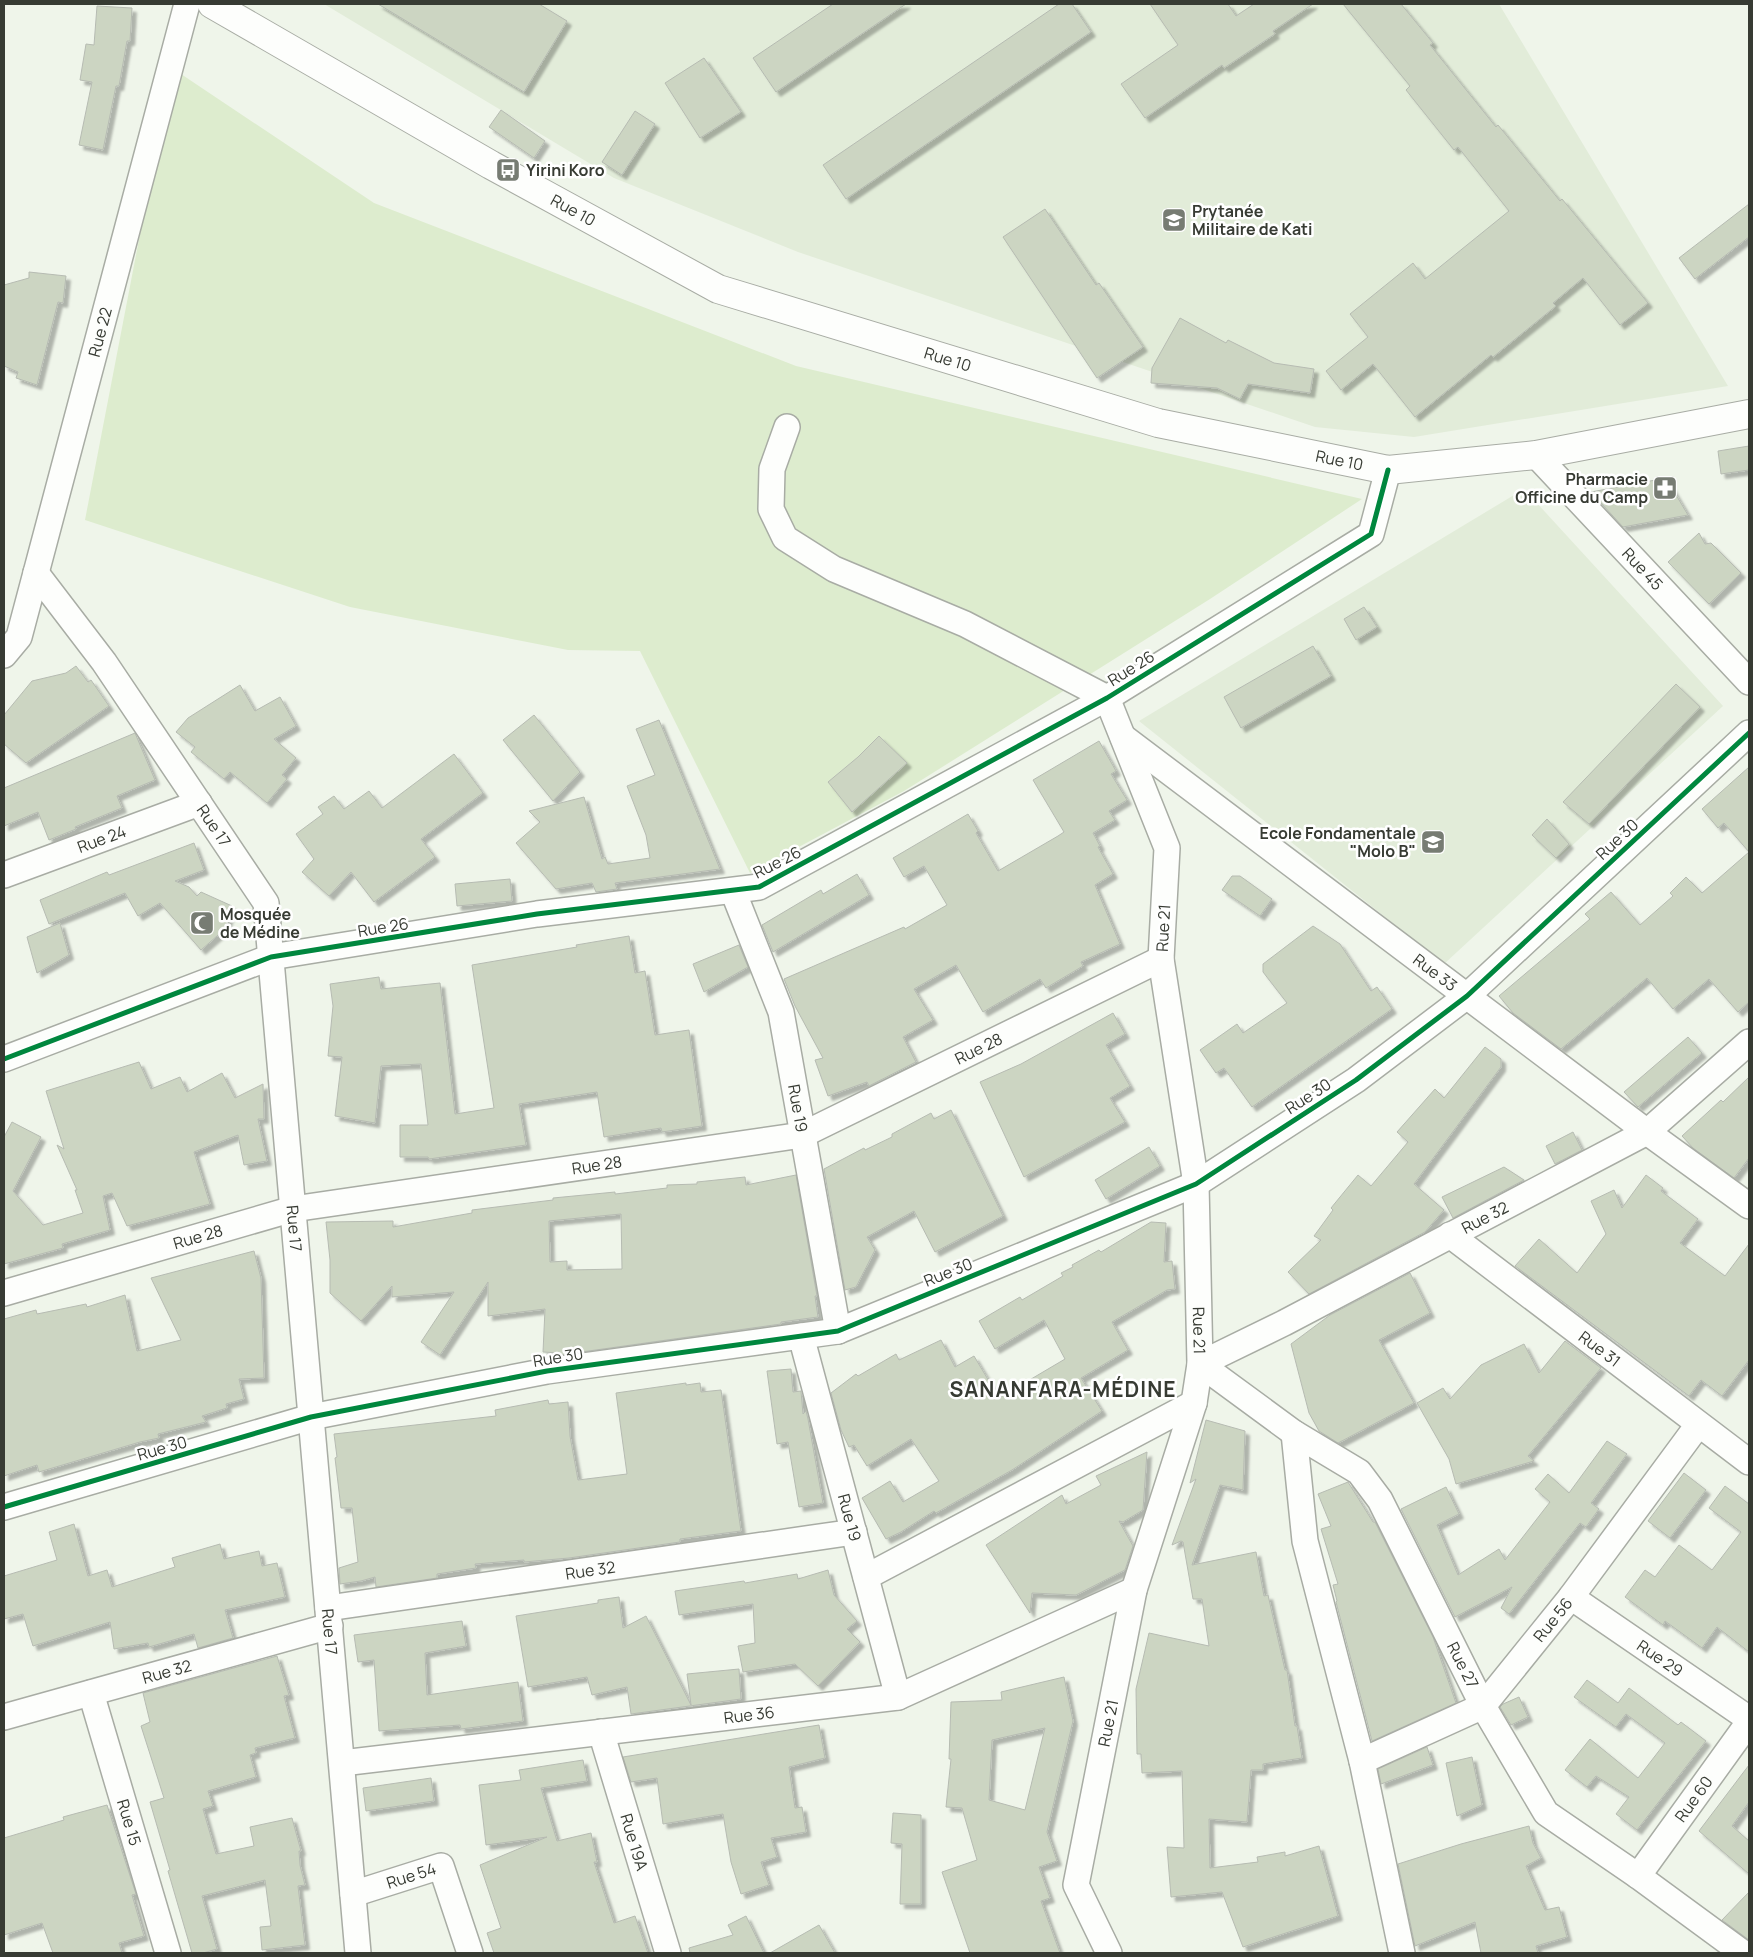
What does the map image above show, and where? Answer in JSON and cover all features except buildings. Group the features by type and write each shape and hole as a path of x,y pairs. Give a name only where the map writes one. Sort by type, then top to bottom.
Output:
{"main road":[{"name":"Rue 10","path":"212,4 491,165 718,288 1158,423 1388,470 1536,455 1749,414"}],"street":[{"name":"Rue 22","path":"4,655 19,637 187,4"},
{"path":"787,427 772,470 770,509 785,538 834,569 965,624 1107,698"},
{"name":"Rue 45","path":"1536,455 1749,682"},
{"name":"Rue 26","path":"4,1059 271,957 537,914 759,888 1107,698 1371,534 1388,470"},
{"name":"Rue 17","path":"36,573 104,662 266,903 358,1953"},
{"name":"Rue 21","path":"1107,698 1167,848 1161,959 1196,1184 1200,1364 1194,1403 1134,1590 1076,1885 1109,1953"},
{"name":"Rue 30","path":"4,1507 311,1417 547,1371 838,1331 1196,1184 1356,1080 1466,996 1749,733"},
{"name":"Rue 33","path":"1123,738 1647,1132 1749,1206"},
{"name":"Rue 24","path":"4,875 199,802"},
{"name":"Rue 19","path":"733,891 781,1012 838,1331"},
{"name":"Rue 28","path":"4,1293 293,1209 802,1135 1161,959"},
{"name":"Rue 32","path":"1200,1364 1292,1318 1647,1132 1749,1042"},
{"name":"Rue 31","path":"1450,1235 1749,1462"},
{"name":"Rue 19","path":"801,1336 898,1697"},
{"name":"Rue 27","path":"1200,1364 1294,1433 1359,1472 1380,1500 1483,1706 1546,1813 1638,1876 1743,1953"},
{"path":"866,1577 1194,1403"},
{"name":"Rue 56","path":"1362,1761 1483,1706 1571,1597 1698,1424"},
{"path":"1294,1433 1305,1541 1362,1761 1402,1953"},
{"name":"Rue 32","path":"4,1717 91,1693 329,1617 854,1532"},
{"name":"Rue 36","path":"342,1763 898,1697 1134,1590"},
{"name":"Rue 29","path":"1571,1597 1749,1718"},
{"name":"Rue 15","path":"91,1693 168,1953"},
{"name":"Rue 60","path":"1638,1876 1749,1722"},
{"name":"Rue 19A","path":"601,1732 668,1953"},
{"name":"Rue 54","path":"353,1894 441,1866 470,1953"}],"shaded area":[{"name":"Prytanée Militaire de Kati","path":"324,4 1499,4 1728,386 1414,437 1315,427 798,252 614,178"},
{"path":"172,68 374,203 796,366 1362,499 1210,599 904,791 750,873 640,651 568,650 350,607 85,520"},
{"name":"Ecole Fondamentale \"Molo B\"","path":"1524,489 1723,706 1444,964 1139,721"}],"cycle path":[{"path":"4,1059 271,957 537,914 759,887 1107,698 1371,534 1388,470"},
{"path":"4,1507 311,1417 547,1371 838,1331 1196,1184 1356,1080 1467,996 1749,733"}],"place":[{"name":"Yirini Koro","path":"508,170"},
{"name":"Prytanée Militaire de Kati","path":"1174,220"},
{"name":"Pharmacie Officine du Camp","path":"1665,488"},
{"name":"Ecole Fondamentale \"Molo B\"","path":"1433,842"},
{"name":"Mosquée de Médine","path":"202,923"}],"district":[{"name":"SANANFARA-MÉDINE","path":"1063,1390"}]}
